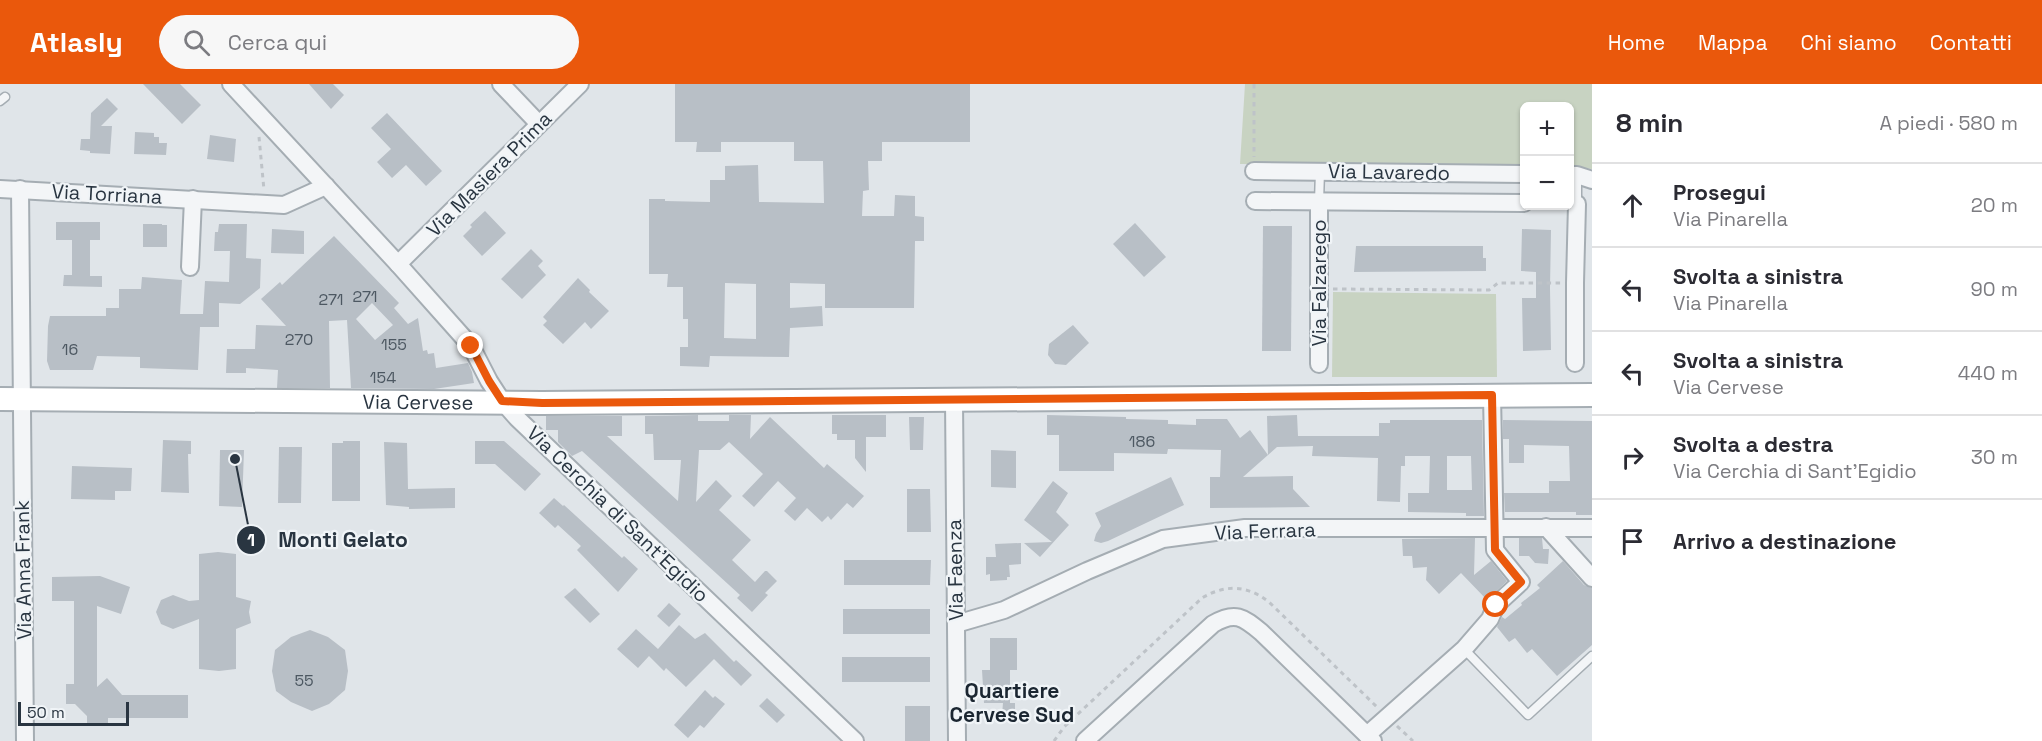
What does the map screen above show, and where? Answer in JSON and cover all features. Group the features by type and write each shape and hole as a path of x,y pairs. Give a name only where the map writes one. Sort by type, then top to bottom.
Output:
{"main road":[{"name":"Via Cervese","path":"11,399 954,400 1592,395"}],"street":[{"name":"Via Cerchia di Sant'Egidio","path":"231,84 471,346 489,381 517,418 855,741"},
{"path":"501,84 539,124"},
{"name":"Via Masiera Prima","path":"398,264 580,84"},
{"name":"Via Lavaredo","path":"1254,171 1520,174"},
{"name":"Via Torriana","path":"0,189 284,205 326,186"},
{"name":"Via Anna Frank","path":"20,189 11,399 25,741"},
{"path":"190,267 193,199"},
{"name":"Via Lavaredo","path":"1255,201 1520,203"},
{"name":"Via Falzarego","path":"1319,202 1319,364"},
{"path":"1575,363 1575,283 1580,203"},
{"path":"1085,741 1213,624 1223,618 1235,616 1244,618 1261,632 1370,738 1388,717 1464,649 1490,619 1496,605 1521,582 1495,550 1492,395"},
{"name":"Via Faenza","path":"954,400 957,741"},
{"name":"Via Ferrara","path":"956,624 1004,610 1163,539 1245,528 1592,528"},
{"path":"1546,528 1592,578"}],"lane":[{"path":"1319,202 1320,171"},
{"path":"1580,176 1580,203"},
{"path":"1464,649 1528,715 1592,656"}],"path":[{"path":"1254,84 1254,171"},
{"path":"258,133 265,204"},
{"path":"1319,289 1489,290 1498,283 1575,283"},
{"path":"1054,741 1064,727 1202,598 1214,591 1227,588 1257,593 1269,602 1413,741"}],"green space":[{"path":"1245,84 1592,84 1592,169 1574,167 1574,102 1520,102 1520,167 1240,164"},
{"path":"1333,292 1496,294 1497,377 1332,377"}],"building":[{"path":"143,84 180,84 201,105 182,124"},
{"path":"309,84 333,84 344,95 331,109"},
{"path":"675,84 970,84 970,142 882,142 882,161 868,161 869,190 863,191 862,216 894,216 895,195 915,196 915,216 924,217 924,241 915,241 914,308 825,308 825,284 790,283 790,308 822,306 823,326 790,328 789,357 710,356 709,367 680,366 680,347 688,347 688,319 683,319 683,287 667,287 668,274 649,274 649,199 710,202 710,180 725,180 725,166 758,165 759,202 824,203 823,161 794,161 794,142 721,142 721,152 696,152 697,142 675,142","holes":["725,283 756,284 756,339 724,338"]},
{"path":"107,98 118,109 101,126 112,126 110,154 80,150 81,139 90,139 91,113"},
{"path":"387,113 442,171 426,186 406,165 392,178 377,162 391,149 371,128"},
{"path":"135,132 154,133 154,137 159,137 159,143 167,143 166,155 134,154"},
{"path":"210,135 236,139 234,162 207,159"},
{"path":"485,211 506,233 482,256 463,236 472,227 470,225"},
{"path":"56,222 100,222 100,240 90,240 90,276 102,276 102,287 63,286 64,275 72,275 72,240 56,240"},
{"path":"1135,223 1166,257 1144,277 1113,244"},
{"path":"143,224 167,225 167,247 143,247"},
{"path":"219,224 247,224 246,258 261,259 260,288 240,304 219,303 219,327 200,327 198,370 140,368 140,357 97,356 93,370 50,370 47,361 50,316 106,316 106,308 119,308 119,289 141,289 142,277 182,280 180,314 203,314 205,281 229,282 230,251 214,251 215,232 218,232"},
{"path":"1263,226 1292,226 1291,351 1262,351"},
{"path":"272,229 304,231 304,254 271,253"},
{"path":"1522,229 1551,230 1551,350 1523,351 1522,298 1536,298 1536,272 1521,271"},
{"path":"334,236 399,303 394,308 408,324 418,318 423,351 427,350 428,354 434,353 436,368 468,363 474,383 434,389 351,388 347,320 329,321 330,388 277,388 278,370 246,368 246,373 226,373 227,349 255,349 256,325 286,326 261,299 280,282 282,285","holes":["372,303 393,325 375,340 356,319"]},
{"path":"1356,246 1483,246 1486,271 1354,272"},
{"path":"531,249 543,261 538,266 546,275 522,299 501,279"},
{"path":"578,278 609,311 591,329 585,322 563,344 543,325 547,321 543,317"},
{"path":"1073,325 1089,343 1066,365 1055,364 1048,355 1049,344"},
{"path":"698,415 698,421 729,421 729,415 751,415 750,439 770,417 824,468 827,464 864,496 853,508 847,503 831,520 828,516 822,522 807,508 795,521 784,511 796,498 778,481 754,507 742,496 763,474 729,442 720,450 699,450 696,502 716,480 732,496 719,510 751,540 732,560 755,582 765,571 777,581 765,593 768,595 752,612 737,598 740,595 582,451 572,456 558,442 558,430 546,430 546,416 622,416 622,436 607,436 678,501 681,460 654,460 653,434 645,434 645,416"},
{"path":"832,415 886,415 886,437 866,437 866,472 855,458 855,440 837,440 837,434 832,434"},
{"path":"1047,415 1126,417 1126,419 1168,420 1168,424 1196,425 1196,419 1227,419 1240,438 1250,430 1268,455 1243,477 1293,476 1293,489 1310,507 1210,508 1210,477 1220,477 1221,450 1168,449 1167,454 1114,453 1114,471 1059,471 1059,435 1047,435"},
{"path":"1297,415 1298,436 1379,436 1379,423 1390,423 1390,420 1482,420 1484,516 1466,516 1466,513 1408,512 1408,493 1429,493 1430,456 1405,456 1405,466 1401,466 1400,502 1377,501 1378,458 1312,456 1313,446 1277,447 1268,455 1267,416","holes":["1447,456 1471,456 1472,490 1447,490"]},
{"path":"909,417 924,417 923,450 910,450"},
{"path":"1503,420 1592,421 1592,515 1576,515 1576,512 1505,512 1504,493 1549,493 1549,481 1570,481 1569,446 1524,445 1524,463 1509,463 1509,439 1503,439"},
{"path":"163,440 191,441 191,454 188,454 189,493 161,492"},
{"path":"343,441 360,441 360,501 332,501 332,443 343,443"},
{"path":"475,441 504,441 541,474 525,491 495,464 475,464"},
{"path":"384,442 407,443 408,489 455,488 455,508 409,509 409,507 386,505"},
{"path":"279,447 302,447 301,503 278,503"},
{"path":"220,450 244,450 242,507 219,506"},
{"path":"991,450 1016,451 1016,488 991,487"},
{"path":"72,466 132,468 131,491 115,491 115,500 71,499"},
{"path":"1171,477 1184,505 1108,541 1101,543 1094,541 1101,526 1095,513"},
{"path":"1053,481 1068,493 1056,512 1069,525 1040,557 1024,543 1052,542 1024,520"},
{"path":"907,489 930,489 931,532 907,532"},
{"path":"554,498 622,558 624,556 638,569 618,592 577,550 581,546 558,525 555,528 539,513"},
{"path":"1475,538 1474,575 1491,561 1507,581 1487,600 1461,573 1439,594 1426,580 1427,567 1413,568 1412,556 1403,556 1402,539"},
{"path":"1519,538 1542,538 1543,549 1549,549 1548,564 1535,563 1529,556 1519,556"},
{"path":"1021,543 1021,564 1009,565 1010,577 1007,577 1007,580 990,581 990,574 986,575 986,557 996,557 995,544"},
{"path":"218,552 236,554 236,597 251,601 249,612 251,623 236,629 236,669 219,671 199,669 199,619 173,629 161,624 156,612 161,600 173,595 189,601 199,600 199,554"},
{"path":"844,560 931,560 930,585 844,585"},
{"path":"1563,561 1584,585 1592,588 1592,645 1557,676 1532,649 1527,653 1515,638 1509,642 1497,627 1502,617 1505,619 1522,605 1521,603 1540,588 1537,585"},
{"path":"100,576 130,587 121,614 97,606 97,687 107,678 122,695 188,695 188,718 108,718 108,726 87,726 87,716 75,704 66,704 66,684 74,684 74,601 52,601 52,577"},
{"path":"575,588 600,614 590,623 564,597"},
{"path":"669,603 681,614 669,627 657,616"},
{"path":"843,609 930,609 930,634 843,634"},
{"path":"679,625 695,639 705,633 734,662 736,660 752,675 741,686 714,659 686,687 666,668 664,671 649,656 638,668 617,649 636,629 658,649"},
{"path":"310,630 328,637 345,650 348,671 345,690 329,704 312,711 291,702 276,691 272,671 275,650 291,637"},
{"path":"990,638 1017,638 1017,670 1010,670 1010,703 1015,703 1015,715 1002,715 1003,703 984,703 982,670 990,670"},
{"path":"842,657 930,657 930,682 842,682"},
{"path":"705,690 713,698 715,696 725,704 704,728 700,725 688,738 674,725"},
{"path":"767,698 785,715 777,723 759,706"},
{"path":"905,706 930,706 930,741 905,741"}],"place":[{"name":"Monti Gelato","path":"235,459"}],"district":[{"name":"Quartiere Cervese Sud","path":"1012,703"}],"route":[{"path":"471,346 502,401 542,403 1492,395 1495,550 1521,582 1496,605"}]}
